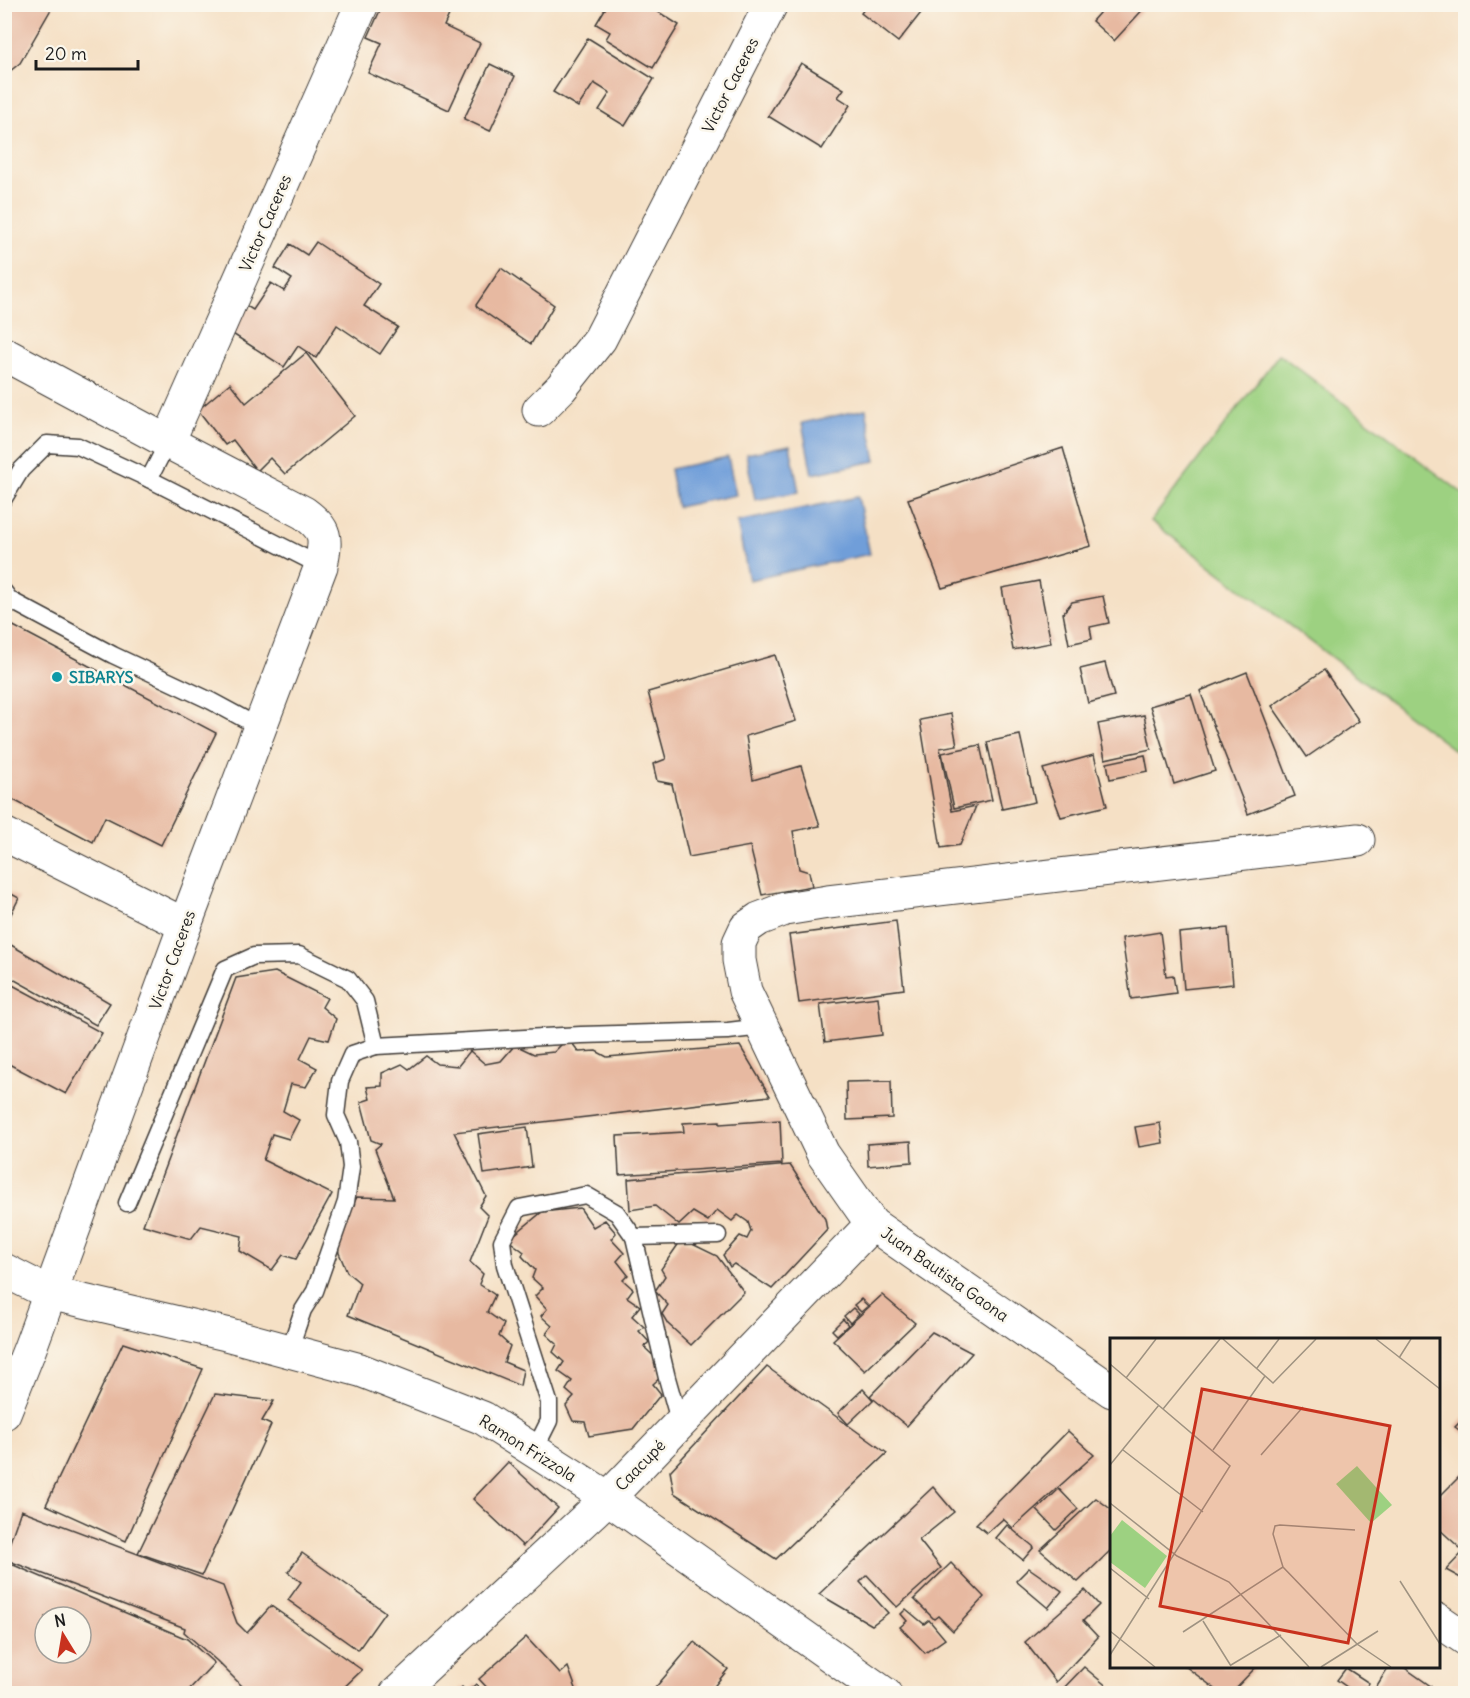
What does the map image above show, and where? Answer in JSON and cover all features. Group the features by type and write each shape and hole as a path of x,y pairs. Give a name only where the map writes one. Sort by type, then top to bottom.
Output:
{"street":[{"name":"Victor Caceres","path":"4,1413 321,566 326,539 319,525 304,513 168,442 362,4"},
{"name":"Victor Caceres","path":"539,410 561,388 600,339 771,4"},
{"path":"4,354 168,442"},
{"path":"4,834 185,925"},
{"name":"Juan Bautista Gaona","path":"1110,1390 872,1224 823,1154 762,1027 745,991 739,960 739,943 746,928 759,919 785,909 828,902 1358,840"},
{"name":"Caacupé","path":"396,1694 608,1498 872,1224"},
{"name":"Ramon Frizzola","path":"4,1270 50,1293 226,1334 360,1370 483,1419 608,1498 885,1694"},
{"path":"1440,1621 1466,1639"}],"lane":[{"path":"149,479 168,442"},
{"path":"4,498 21,470 47,444 78,446 149,479 321,566"},
{"path":"4,592 10,600 113,655 211,701 260,728"},
{"path":"127,1203 225,969 254,956 298,955 348,979 365,1001 376,1046"},
{"path":"289,1351 303,1311 315,1291 346,1202 351,1167 348,1142 336,1115 340,1081 352,1054 376,1046 581,1035 728,1031 762,1027"},
{"path":"534,1451 549,1421 549,1402 505,1265 502,1241 519,1208 586,1195 617,1213 634,1237 680,1424"},
{"path":"634,1237 718,1235"}],"green space":[{"path":"1279,354 1465,495 1465,758 1151,521"}],"water":[{"path":"866,409 876,461 812,474 802,423"},
{"path":"790,445 799,492 755,500 746,454"},
{"path":"728,457 736,495 677,507 670,469"},
{"path":"858,497 870,554 749,580 737,522"}],"building":[{"path":"4,4 54,4 20,63 4,76"},
{"path":"383,4 454,4 444,26 480,43 449,110 368,73 382,43 368,37"},
{"path":"608,4 646,4 679,25 653,68 606,39 610,32 596,24"},
{"path":"868,4 928,4 898,42 861,13"},
{"path":"1107,4 1148,4 1114,41 1092,21"},
{"path":"588,38 654,79 625,126 599,110 610,93 594,83 578,107 553,92"},
{"path":"801,63 844,89 838,97 850,105 822,149 768,116"},
{"path":"490,64 515,76 490,131 464,119"},
{"path":"316,242 379,284 364,306 398,327 380,354 337,325 316,358 298,346 284,367 228,331 245,305 253,310 271,283 284,291 292,279 275,268 290,244 307,255"},
{"path":"501,268 554,305 531,344 476,305"},
{"path":"306,353 355,416 285,474 270,458 257,471 233,440 225,445 198,410 230,383 246,403"},
{"path":"1063,448 1091,546 942,588 908,499"},
{"path":"1039,581 1051,643 1013,650 1002,588"},
{"path":"1103,596 1109,623 1090,627 1092,639 1069,644 1063,613 1072,602"},
{"name":"SIBARYS","path":"4,621 216,733 161,845 105,817 93,842 4,795"},
{"path":"775,655 796,721 746,736 753,780 801,766 820,826 793,831 799,869 809,872 812,886 762,895 750,846 689,857 672,784 657,781 653,764 666,759 648,692"},
{"path":"1105,663 1114,696 1088,703 1080,669"},
{"path":"1324,670 1359,721 1307,757 1272,706"},
{"path":"1247,672 1295,796 1248,814 1200,691"},
{"path":"1191,694 1215,771 1174,784 1150,706"},
{"path":"951,714 957,745 940,748 952,811 976,806 960,845 941,848 920,720"},
{"path":"1144,715 1151,749 1105,759 1098,724"},
{"path":"1020,735 1035,802 1002,809 987,742"},
{"path":"980,745 992,800 954,808 942,753"},
{"path":"1094,755 1107,806 1061,817 1043,769"},
{"path":"1145,755 1148,771 1110,779 1107,763"},
{"path":"4,890 19,898 4,928"},
{"path":"896,921 904,989 799,1003 789,935"},
{"path":"1228,928 1233,984 1184,989 1179,933"},
{"path":"1160,932 1166,976 1173,975 1176,993 1131,999 1122,938"},
{"path":"11,945 110,1003 96,1025 4,974 4,955"},
{"path":"275,972 327,998 322,1007 336,1019 329,1040 311,1036 300,1059 317,1068 306,1087 291,1084 283,1111 299,1120 289,1139 272,1134 263,1160 332,1194 296,1259 283,1255 272,1270 240,1251 242,1236 201,1226 191,1239 143,1225 236,978"},
{"path":"5,981 102,1033 66,1094 5,1062"},
{"path":"878,997 882,1035 825,1042 820,1004"},
{"path":"568,1038 579,1052 596,1051 607,1057 740,1046 770,1096 454,1132 486,1196 479,1207 488,1216 470,1262 483,1274 479,1284 495,1295 487,1312 504,1324 499,1336 510,1346 504,1362 523,1370 520,1386 348,1315 360,1283 347,1272 339,1253 337,1238 357,1197 394,1198 375,1149 381,1144 371,1140 361,1102 370,1099 367,1087 382,1086 382,1073 402,1064 409,1069 426,1056 437,1064 458,1066 470,1051 485,1064 501,1061 515,1045 534,1054 554,1052"},
{"path":"891,1081 892,1118 847,1120 846,1082"},
{"path":"780,1120 782,1164 619,1175 617,1136 684,1132 683,1123 720,1121 720,1124"},
{"path":"1160,1123 1163,1143 1139,1147 1135,1127"},
{"path":"527,1127 532,1167 484,1174 478,1134"},
{"path":"911,1141 912,1162 868,1166 867,1144"},
{"path":"790,1165 825,1219 827,1230 772,1289 734,1264 730,1267 723,1255 740,1236 747,1239 751,1231 748,1222 738,1215 732,1221 717,1210 708,1221 693,1212 679,1225 655,1206 630,1210 628,1179"},
{"path":"580,1208 593,1227 605,1220 616,1233 611,1239 624,1253 617,1261 628,1275 623,1280 633,1289 627,1297 640,1306 632,1316 644,1327 639,1331 649,1342 644,1347 664,1366 657,1373 661,1377 653,1384 661,1394 633,1429 589,1436 585,1422 573,1421 566,1406 574,1397 566,1390 572,1381 558,1371 564,1362 553,1352 557,1344 546,1334 552,1326 541,1316 547,1309 535,1296 543,1288 532,1278 535,1270 522,1256 524,1252 508,1240 542,1212"},
{"path":"682,1239 717,1256 744,1292 691,1345 668,1324 662,1314 668,1305 655,1291 665,1276 661,1269"},
{"path":"882,1295 915,1323 865,1371 833,1340"},
{"path":"861,1299 868,1306 861,1312 854,1305"},
{"path":"853,1308 859,1314 850,1323 844,1316"},
{"path":"843,1319 848,1325 837,1335 832,1330"},
{"path":"932,1332 972,1353 907,1426 870,1396"},
{"path":"123,1343 203,1369 126,1541 46,1505"},
{"path":"767,1367 887,1453 776,1559 674,1493 670,1471"},
{"path":"863,1389 873,1400 848,1424 838,1413"},
{"path":"215,1394 274,1401 262,1421 271,1425 202,1575 138,1553"},
{"path":"1466,1416 1466,1435 1455,1427"},
{"path":"1068,1431 1094,1455 1013,1528 1003,1519 987,1533 976,1524"},
{"path":"508,1462 558,1508 523,1546 473,1499"},
{"path":"1466,1470 1466,1542 1460,1548 1440,1530 1440,1496"},
{"path":"933,1487 954,1512 919,1540 941,1568 897,1607 867,1575 860,1582 888,1613 872,1625 819,1594"},
{"path":"1059,1489 1078,1509 1056,1530 1037,1510"},
{"path":"1096,1498 1110,1508 1110,1551 1078,1582 1040,1550"},
{"path":"21,1510 223,1586 237,1623 247,1633 271,1606 362,1670 337,1694 250,1694 184,1632 185,1628 4,1559"},
{"path":"1007,1525 1034,1547 1023,1560 996,1538"},
{"path":"1466,1549 1466,1581 1446,1570"},
{"path":"302,1553 385,1612 358,1650 288,1600 301,1582 288,1572"},
{"path":"4,1561 187,1639 214,1663 185,1694 4,1694"},
{"path":"951,1563 984,1597 953,1631 938,1616 934,1619 914,1599"},
{"path":"1029,1568 1062,1591 1048,1608 1016,1581"},
{"path":"1085,1590 1099,1605 1083,1621 1098,1637 1056,1682 1025,1642"},
{"path":"906,1609 924,1624 929,1620 945,1639 925,1653 900,1627 907,1621 901,1614"},
{"path":"526,1637 560,1674 568,1667 578,1694 493,1694 479,1679"},
{"path":"694,1642 728,1669 708,1694 650,1694"},
{"path":"1084,1667 1116,1694 1058,1694"},
{"path":"1188,1668 1255,1668 1230,1694 1222,1694"},
{"path":"1346,1668 1369,1683 1362,1694 1357,1694 1337,1680"},
{"path":"1388,1668 1405,1668 1442,1694 1381,1694 1382,1691 1376,1687"},
{"path":"476,1684 485,1694 454,1694 462,1687 467,1692"}],"place":[{"name":"SIBARYS","path":"57,677"}]}
